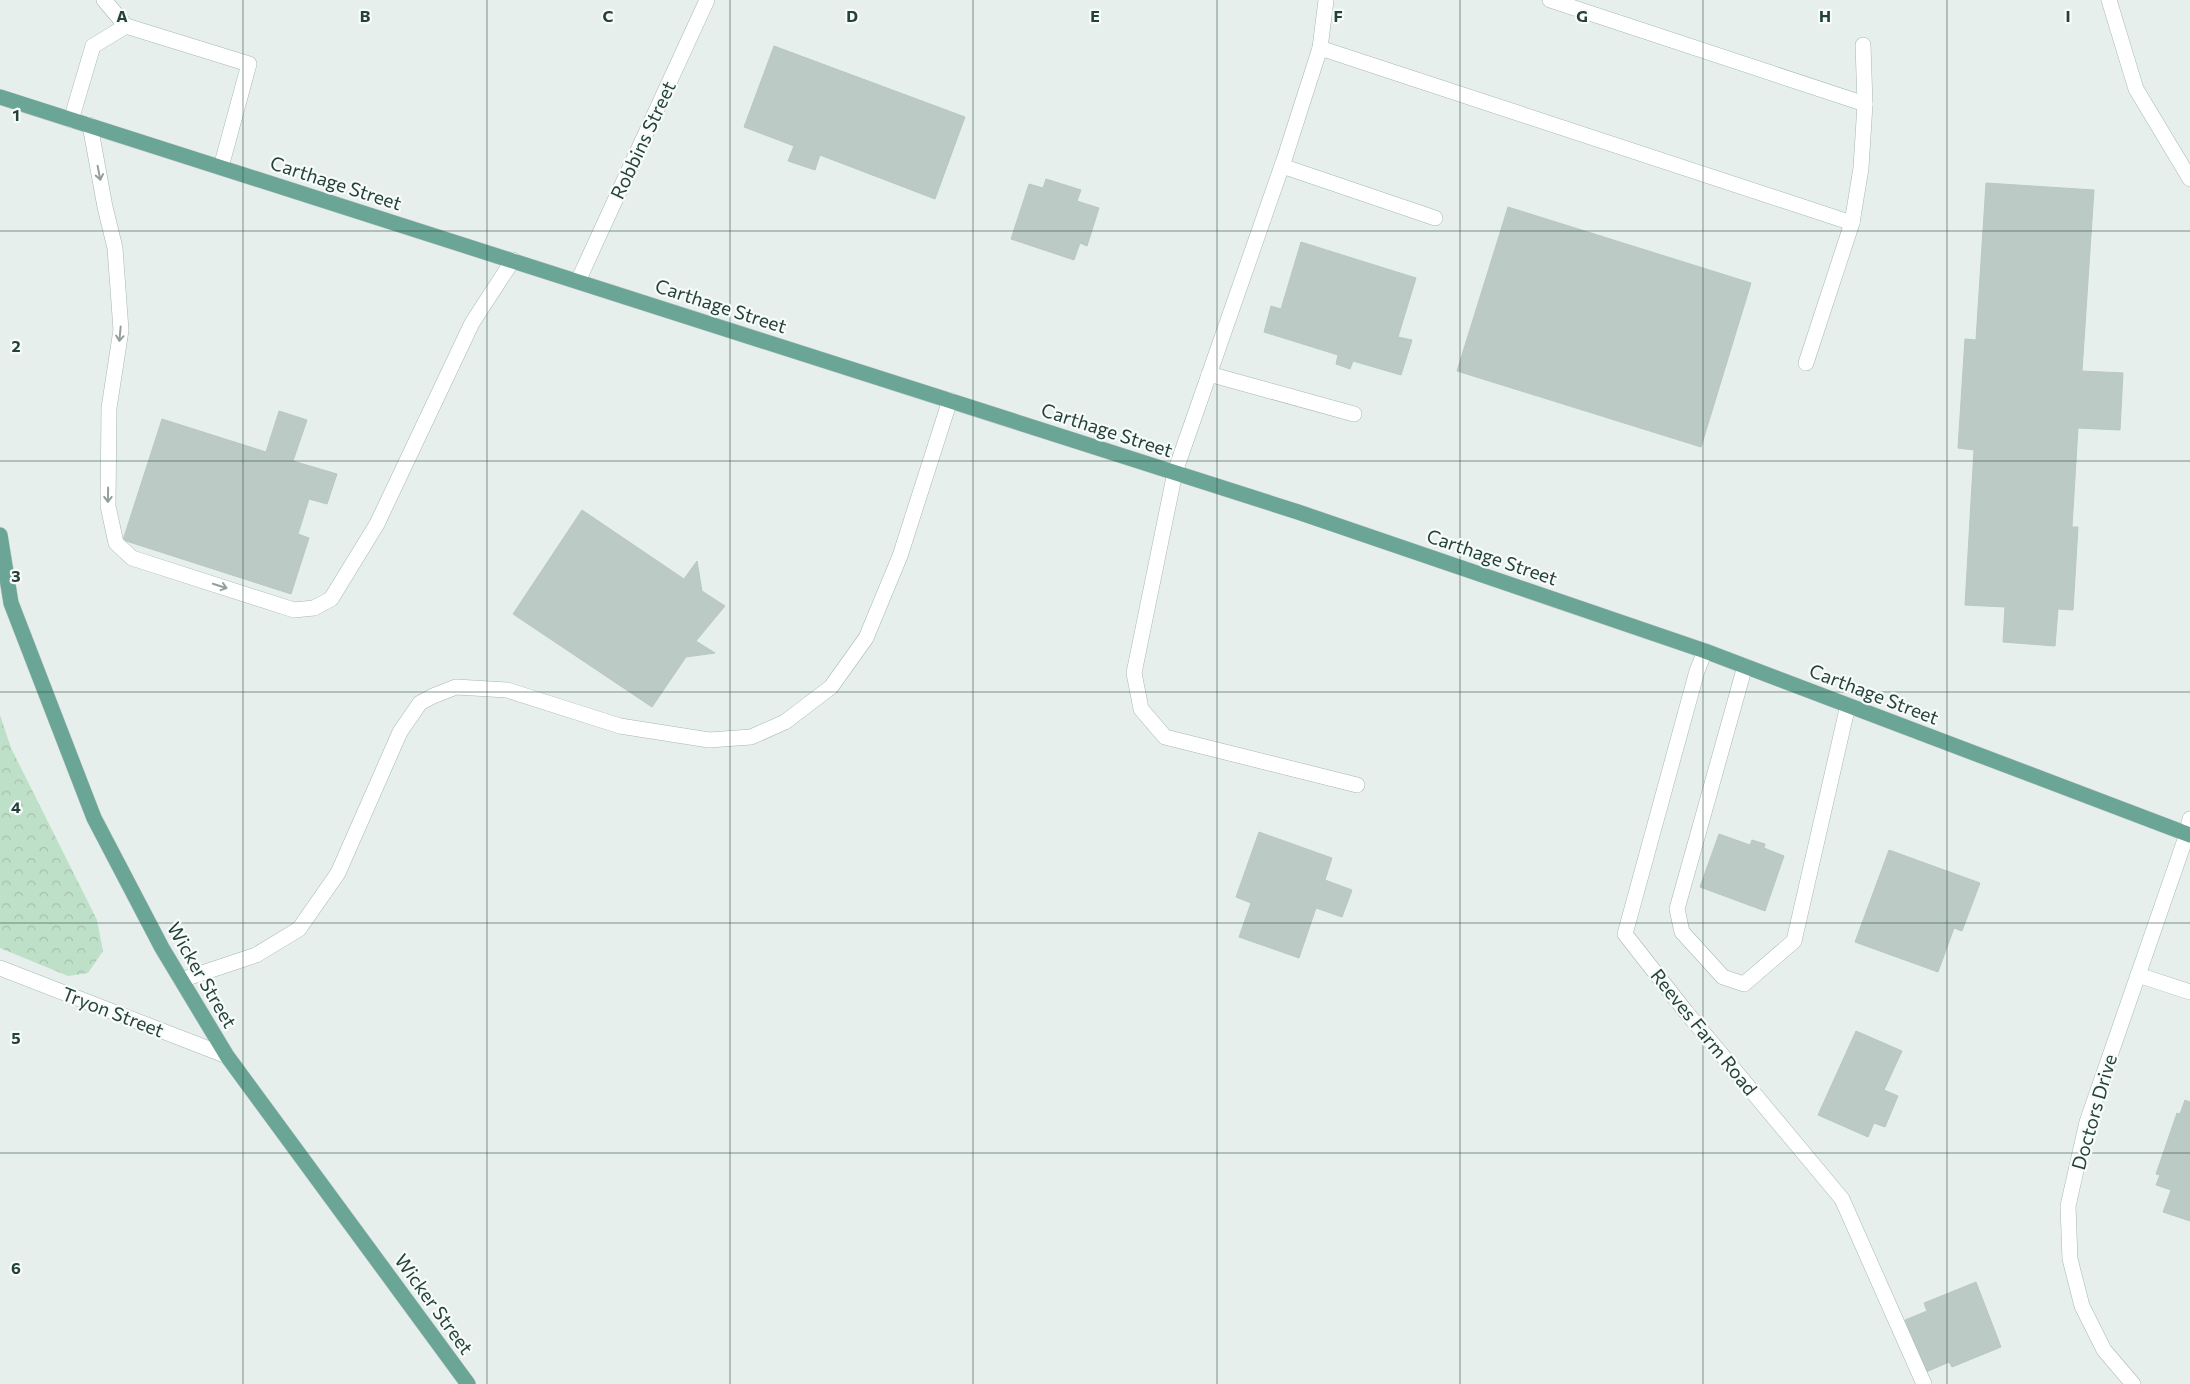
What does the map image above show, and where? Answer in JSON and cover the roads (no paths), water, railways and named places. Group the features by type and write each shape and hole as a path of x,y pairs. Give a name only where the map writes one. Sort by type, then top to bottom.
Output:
{"main road":[{"name":"Carthage Street","path":"0,97 1298,512 1705,651 2189,829"},
{"name":"Wicker Street","path":"0,535 11,603 94,818 162,948 227,1056 468,1384"}],"street":[{"path":"104,0 126,26 249,64 221,167"},
{"name":"Robbins Street","path":"578,281 707,0"},
{"path":"1326,0 1320,48 1282,166 1175,472 1134,673 1141,709 1165,737 1357,785"},
{"path":"1550,0 1865,104"},
{"path":"2109,0 2136,89 2190,179"},
{"path":"71,120 93,46 126,26"},
{"path":"1806,363 1852,223 1861,168 1865,104 1863,45"},
{"path":"1320,48 1852,223"},
{"path":"90,125 115,248 121,330 109,408 108,506 116,543 132,558 294,610 314,608 331,599 377,524 472,323 513,260"},
{"path":"1282,166 1435,218"},
{"path":"1209,374 1354,414"},
{"path":"181,980 256,954 299,928 338,873 400,732 420,703 432,696 456,687 507,690 620,726 709,740 751,737 785,722 831,687 866,638 900,556 950,400"},
{"name":"Reeves Farm Road","path":"1705,651 1697,671 1625,934 1686,1012 1842,1199 1924,1384"},
{"path":"1745,666 1677,909 1682,932 1723,977 1744,984 1794,941 1848,705"},
{"name":"Doctors Drive","path":"2133,1384 2104,1350 2082,1306 2070,1259 2068,1206 2087,1122 2189,829"},
{"name":"Tryon Street","path":"0,968 227,1056"},
{"path":"2138,975 2190,992"}]}
